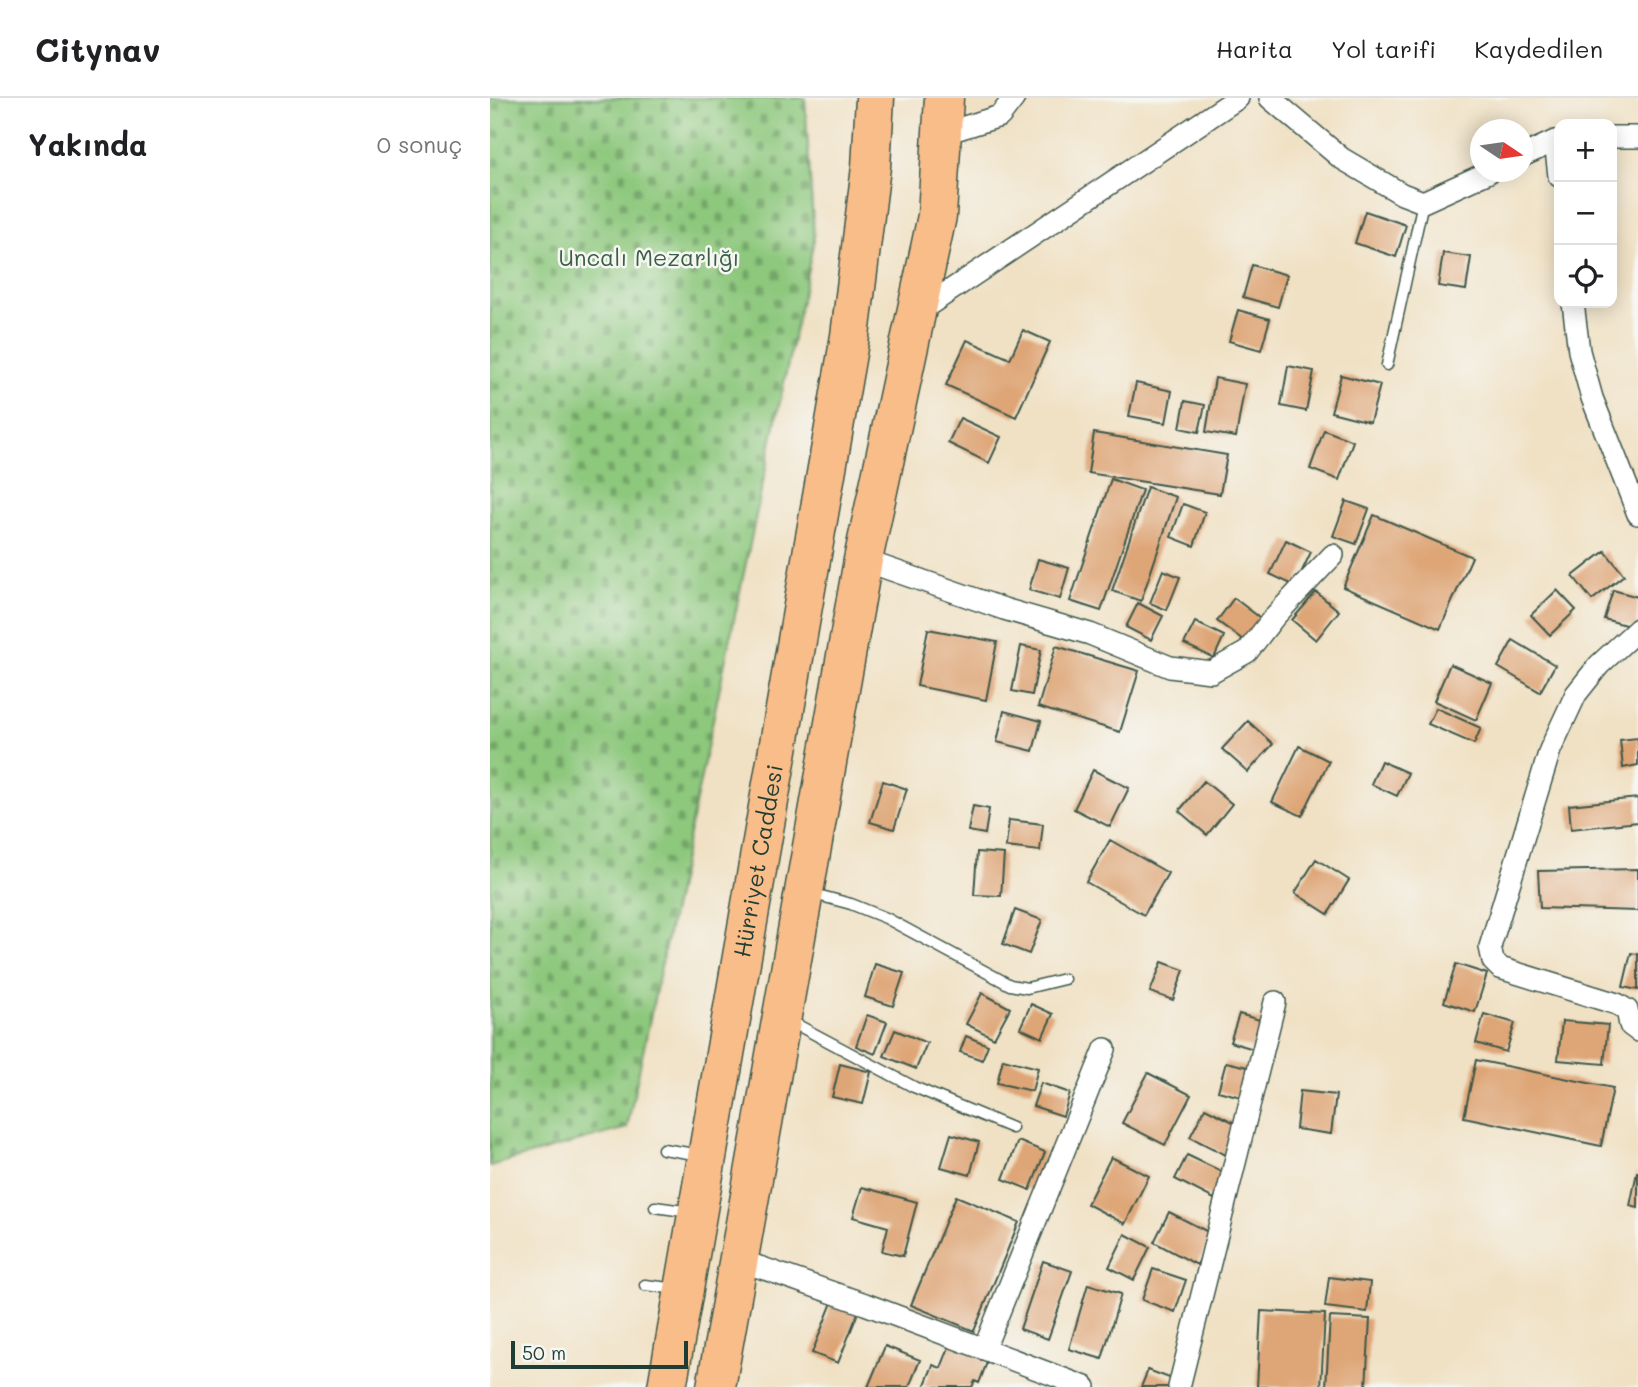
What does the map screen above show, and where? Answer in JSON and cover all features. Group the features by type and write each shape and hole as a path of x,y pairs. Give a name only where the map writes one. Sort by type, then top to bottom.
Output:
{"highway":[{"name":"Hürriyet Caddesi","path":"667,1387 850,336 872,167 875,98"},
{"path":"716,1387 863,560 937,216 943,116"}],"street":[{"path":"943,116 1000,116 1014,98"},
{"path":"918,312 1238,98"},
{"path":"1270,98 1341,158 1402,194 1423,202 1470,181"},
{"path":"1617,137 1638,137"},
{"path":"1533,151 1554,142"},
{"path":"1574,308 1579,351 1592,398 1638,514"},
{"path":"863,560 1004,609 1090,634 1170,667 1211,672 1247,652 1275,616 1334,555"},
{"path":"1638,629 1599,665 1576,694 1550,750 1490,947 1493,961 1500,968 1617,1004 1627,1010 1630,1025 1638,1031"},
{"path":"1179,1387 1275,1002"},
{"path":"984,1349 1105,1049"},
{"path":"739,1260 1085,1387"}],"lane":[{"path":"1387,365 1423,202"},
{"path":"804,892 851,904 886,918 1010,985 1027,988 1064,979"},
{"path":"782,1018 914,1087 1012,1128"},
{"path":"663,1149 708,1156"},
{"path":"655,1207 698,1213"},
{"path":"645,1285 684,1290"}],"green space":[{"name":"Uncalı Mezarlığı","path":"490,98 805,98 814,240 627,1128 490,1166"}],"building":[{"path":"1365,211 1406,225 1396,257 1355,243"},
{"path":"1443,253 1471,257 1466,290 1438,286"},
{"path":"1252,265 1287,275 1278,307 1243,297"},
{"path":"1238,310 1270,319 1261,350 1229,341"},
{"path":"1023,330 1050,342 1016,417 946,385 967,340 1010,359"},
{"path":"1288,366 1314,371 1306,411 1281,406"},
{"path":"1341,375 1380,385 1370,422 1331,412"},
{"path":"1215,378 1245,384 1236,437 1206,432"},
{"path":"1136,383 1172,391 1166,423 1129,416"},
{"path":"1185,401 1205,405 1199,432 1180,428"},
{"path":"960,418 1001,437 989,463 948,443"},
{"path":"1324,430 1353,441 1339,480 1310,469"},
{"path":"1094,433 1227,455 1220,494 1088,473"},
{"path":"1111,479 1142,490 1101,611 1070,601"},
{"path":"1147,487 1176,497 1141,601 1112,591"},
{"path":"1346,501 1369,509 1356,544 1333,536"},
{"path":"1183,504 1205,512 1194,546 1171,537"},
{"path":"1374,515 1472,557 1440,629 1343,587"},
{"path":"1286,540 1311,552 1295,586 1270,574"},
{"path":"1605,551 1624,575 1592,600 1573,576"},
{"path":"1038,559 1069,568 1060,599 1029,590"},
{"path":"1163,570 1180,577 1167,610 1150,603"},
{"path":"1557,590 1576,610 1550,635 1531,615"},
{"path":"1613,590 1638,597 1636,628 1604,619"},
{"path":"1316,592 1339,611 1316,640 1292,620"},
{"path":"1234,598 1263,620 1246,642 1217,621"},
{"path":"1138,603 1163,616 1151,640 1126,627"},
{"path":"1195,622 1224,636 1214,658 1184,644"},
{"path":"928,629 997,642 986,700 917,686"},
{"path":"1513,640 1555,665 1540,692 1498,667"},
{"path":"1021,646 1041,650 1032,695 1012,691"},
{"path":"1056,646 1139,671 1120,732 1038,707"},
{"path":"1450,664 1492,683 1476,720 1434,701"},
{"path":"1436,708 1481,728 1474,744 1428,724"},
{"path":"1004,711 1041,721 1033,751 997,742"},
{"path":"1248,721 1273,744 1248,772 1222,749"},
{"path":"1638,738 1638,765 1623,768 1620,740"},
{"path":"1299,746 1329,761 1302,816 1272,802"},
{"path":"1381,761 1408,773 1397,796 1371,784"},
{"path":"1093,770 1129,788 1110,827 1074,809"},
{"path":"883,781 907,789 894,829 870,822"},
{"path":"1204,781 1232,804 1207,835 1179,811"},
{"path":"1638,798 1638,822 1571,829 1569,805"},
{"path":"973,806 989,809 985,834 968,831"},
{"path":"1009,820 1043,824 1040,851 1006,847"},
{"path":"1110,840 1168,873 1144,915 1086,882"},
{"path":"977,852 1004,854 1001,896 974,895"},
{"path":"1316,859 1349,880 1328,914 1295,893"},
{"path":"1638,869 1638,911 1540,908 1538,871"},
{"path":"1015,910 1042,920 1029,954 1003,944"},
{"path":"1631,953 1638,954 1638,990 1623,987"},
{"path":"1162,962 1184,970 1173,1000 1150,992"},
{"path":"875,964 904,973 893,1006 865,997"},
{"path":"1456,964 1487,974 1475,1012 1444,1002"},
{"path":"982,993 1010,1008 994,1038 966,1024"},
{"path":"1031,1004 1053,1014 1042,1038 1020,1028"},
{"path":"1239,1014 1263,1021 1254,1049 1230,1042"},
{"path":"1484,1014 1515,1023 1506,1052 1476,1043"},
{"path":"867,1015 887,1022 875,1054 856,1046"},
{"path":"1562,1021 1608,1025 1604,1064 1558,1060"},
{"path":"895,1030 927,1043 916,1069 884,1056"},
{"path":"966,1036 988,1045 982,1060 960,1052"},
{"path":"1003,1059 1038,1068 1032,1091 997,1083"},
{"path":"1476,1060 1613,1088 1601,1146 1464,1117"},
{"path":"1226,1062 1252,1068 1245,1098 1218,1091"},
{"path":"840,1064 871,1072 863,1104 832,1097"},
{"path":"1148,1073 1191,1095 1165,1145 1122,1123"},
{"path":"1041,1083 1070,1093 1063,1116 1033,1106"},
{"path":"1300,1091 1336,1095 1331,1134 1296,1129"},
{"path":"1205,1108 1241,1126 1226,1155 1190,1137"},
{"path":"951,1134 979,1142 970,1175 941,1167"},
{"path":"1018,1141 1045,1152 1030,1190 1003,1179"},
{"path":"1187,1155 1227,1174 1214,1199 1175,1179"},
{"path":"1111,1157 1149,1176 1125,1224 1087,1204"},
{"path":"1638,1172 1638,1208 1630,1206"},
{"path":"862,1187 917,1202 903,1256 882,1251 888,1227 853,1217"},
{"path":"956,1196 1019,1222 974,1331 911,1305"},
{"path":"1169,1212 1212,1234 1197,1265 1154,1242"},
{"path":"1125,1234 1150,1247 1134,1280 1109,1267"},
{"path":"1043,1261 1072,1271 1048,1339 1020,1329"},
{"path":"1153,1269 1186,1280 1175,1312 1142,1300"},
{"path":"1329,1277 1370,1282 1367,1312 1325,1307"},
{"path":"1088,1284 1121,1294 1102,1359 1069,1349"},
{"path":"833,1300 859,1310 838,1363 812,1353"},
{"path":"1261,1311 1325,1314 1321,1387 1257,1387"},
{"path":"1330,1317 1370,1319 1366,1387 1326,1387"},
{"path":"951,1342 989,1357 979,1383 975,1381 972,1387 924,1387 933,1365 941,1368"},
{"path":"885,1346 920,1360 909,1387 868,1387"},
{"path":"1148,1370 1175,1380 1172,1387 1141,1387"}]}
